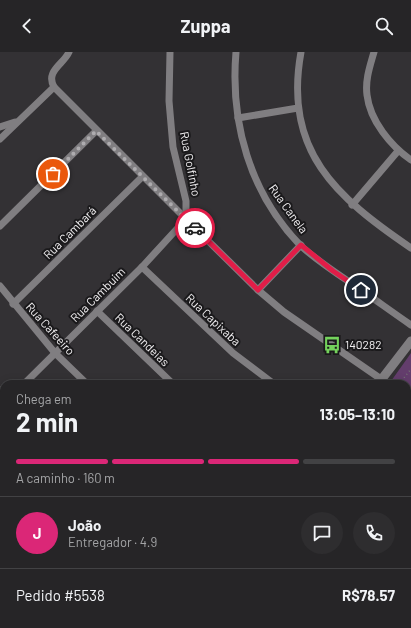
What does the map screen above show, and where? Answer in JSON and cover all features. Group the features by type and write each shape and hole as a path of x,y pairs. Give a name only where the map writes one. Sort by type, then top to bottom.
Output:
{"street":[{"path":"69,52 52,74 51,82 54,87 142,177 258,290 284,312 378,380"},
{"name":"Rua Golfinho","path":"170,52 169,101 173,147 186,201 186,219"},
{"name":"Rua Canela","path":"236,52 234,82 238,118 244,148 257,185 274,212 301,245 333,271 411,325"},
{"path":"301,52 296,74 298,108 302,127 318,166 335,188 352,205 411,248"},
{"path":"374,52 368,73 367,95 379,125 398,151 411,160"},
{"path":"0,139 54,87"},
{"path":"238,118 298,108"},
{"path":"0,127 18,121"},
{"path":"0,226 96,131"},
{"path":"352,205 398,151"},
{"name":"Rua Cambará","path":"13,304 142,177"},
{"name":"Rua Cambuim","path":"28,380 142,267 186,219"},
{"path":"258,290 301,245"},
{"name":"Rua Capixaba","path":"142,267 233,354 269,380"},
{"name":"Rua Cafeeiro","path":"0,286 13,304 55,352 84,380"},
{"name":"Rua Candeias","path":"97,311 169,380"},
{"path":"380,380 411,341"}],"path":[{"path":"402,380 411,368"}],"shaded area":[{"path":"411,353 411,380 392,380"}],"way so far":[{"path":"53,174 96,131 195,228"}],"place":[{"name":"140282","path":"332,345"}],"route":[{"path":"195,228 258,290 281,264 301,245 333,271 361,290"}]}
